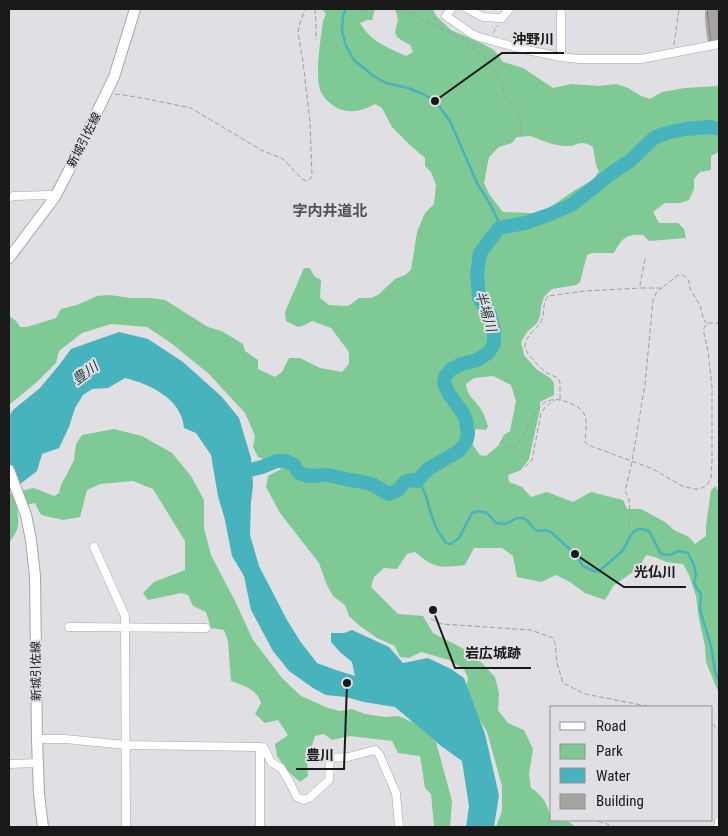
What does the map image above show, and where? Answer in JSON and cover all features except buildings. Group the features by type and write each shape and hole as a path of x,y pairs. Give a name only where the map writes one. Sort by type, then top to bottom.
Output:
{"main road":[{"name":"新城引佐線","path":"9,258 55,196 108,93 120,61 135,9"},
{"name":"新城引佐線","path":"9,470 26,515 35,576 37,739 39,794 44,827"}],"street":[{"path":"451,9 446,16 472,34 522,49 561,57 579,59 641,59 719,44"},
{"path":"468,9 483,17 502,18 508,9"},
{"path":"561,13 561,57"},
{"path":"9,198 13,196 55,196"},
{"path":"94,547 125,616 126,827"},
{"path":"69,627 206,628"},
{"path":"37,739 126,745 260,747 264,748 272,762 281,768 296,797 303,800 309,798 329,780 330,758 348,757 375,750 379,754 396,793 399,827"},
{"path":"260,747 260,827"},
{"path":"9,764 38,763"},
{"path":"718,827 719,821"}],"path":[{"path":"108,93 191,108 261,150 282,159 302,179 309,180 312,176 310,122 298,33 305,9"},
{"path":"315,9 316,40"},
{"path":"363,9 366,13 367,9"},
{"path":"399,9 447,31 489,61 520,119 520,137"},
{"path":"674,53 679,9"},
{"path":"493,34 502,18"},
{"path":"462,40 464,38 476,39 479,37"},
{"path":"641,288 645,259"},
{"path":"501,440 510,448 515,447 528,430 539,406 548,400 560,400 580,407 586,415 585,442 588,445 632,462 653,469 682,486 700,489 707,485 711,479 712,462 712,387 704,334 706,324 702,317 700,305 690,289 689,281 686,278 678,276 656,293 653,301 646,384 632,462 625,490 629,499 630,524"},
{"path":"560,400 560,383 558,378 542,369 525,350 527,338 541,323 544,301 548,296 662,288"},
{"path":"706,324 719,324"},
{"path":"525,467 532,460 541,413 550,402 555,400"},
{"path":"431,619 442,624 531,630 553,638 557,663 563,683 585,694 647,706"},
{"path":"597,821 616,827"}],"green space":[{"path":"322,9 375,9 372,20 360,23 364,30 386,47 406,56 413,52 410,45 398,38 395,33 398,19 395,9 433,9 436,16 451,30 494,50 503,62 523,68 553,88 571,84 599,86 616,84 650,99 662,92 685,88 719,86 719,152 711,156 711,170 700,172 694,179 694,189 689,200 680,203 665,203 653,212 659,223 678,223 684,229 686,238 649,241 643,235 628,236 622,240 614,253 592,253 587,255 580,282 576,285 552,289 544,297 537,323 527,332 521,342 524,355 536,369 554,383 554,395 540,402 529,459 521,470 508,475 509,482 522,487 531,497 547,492 573,502 591,492 623,500 627,509 641,509 665,522 674,530 689,537 695,544 706,536 711,490 716,486 719,494 719,690 706,662 696,596 683,564 666,562 646,555 640,567 614,585 605,600 585,593 556,575 541,582 517,577 513,556 502,548 474,548 465,565 449,567 438,566 428,562 415,552 407,554 397,569 384,568 374,577 371,587 398,614 423,616 433,633 462,648 481,662 495,677 499,693 498,710 508,723 524,730 533,749 529,774 531,788 545,802 550,813 550,821 569,822 576,827 496,827 502,811 502,786 487,732 475,712 466,689 468,678 464,669 449,660 421,652 409,658 400,657 395,646 377,638 349,616 345,605 333,596 319,563 280,513 266,487 268,476 281,469 278,464 258,457 253,447 255,436 245,413 209,374 171,343 147,327 111,324 82,333 59,351 56,363 37,382 9,405 9,317 16,321 20,327 27,327 56,318 61,309 77,305 97,296 110,295 165,300 208,327 222,331 243,344 245,351 258,360 258,369 275,377 282,372 289,358 300,358 320,368 342,372 349,364 349,352 331,328 312,321 298,327 286,321 285,312 304,268 310,268 314,276 321,280 320,298 329,305 350,305 359,298 371,298 378,295 395,279 411,270 417,232 425,213 434,204 436,185 431,172 425,166 425,158 392,127 382,108 375,104 356,111 342,110 332,105 322,94 319,85 318,67 323,21 326,14","holes":["530,136 552,144 570,146 584,143 593,147 599,171 593,180 539,215 503,212 489,194 484,183 489,157 499,147 512,143 517,137","493,376 511,385 516,401 510,431 504,435 498,446 486,456 480,455 472,444 472,432 477,429 486,430 488,426 481,410 469,395 466,384 474,378"]},
{"path":"114,429 142,436 172,453 191,476 204,500 204,528 211,555 253,640 282,678 301,696 328,708 340,711 352,709 365,714 385,717 399,716 416,724 436,742 452,801 450,827 434,827 431,794 425,788 420,756 398,753 392,741 350,736 332,740 324,734 315,736 307,760 308,776 300,782 288,771 277,756 275,744 288,735 278,720 265,723 255,714 261,703 253,691 231,681 228,641 224,630 211,628 206,612 193,606 188,595 181,593 148,600 143,593 154,582 185,570 185,541 153,489 133,481 100,484 87,490 80,517 63,520 41,515 35,503 17,507 18,526 9,543 9,494 33,488 54,496 59,493 74,460 76,444 82,435"}],"water":[{"path":"119,332 148,339 183,362 222,397 239,418 251,458 253,485 250,535 259,566 287,620 317,663 355,676 352,662 331,642 331,633 344,633 352,630 389,647 403,663 428,658 451,669 464,678 485,734 499,795 494,827 466,827 469,806 462,761 395,707 326,695 289,671 273,651 251,610 244,576 232,556 211,455 196,433 184,428 182,418 177,409 163,394 144,384 125,378 108,388 92,389 83,395 75,408 59,448 42,454 37,471 9,491 9,416 13,410 40,388 71,349"}],"waterway":[{"path":"346,9 343,16 342,31 346,46 354,60 372,75 386,83 408,88 435,101 450,121 477,183 499,222 499,228"},
{"name":"半場川","path":"234,474 277,461 286,461 294,465 299,473 309,476 328,475 358,481 374,485 389,494 398,490 405,482 417,481 428,469 459,451 466,442 468,434 466,420 444,383 445,377 450,370 459,365 477,360 488,353 494,344 494,331 490,315 479,298 477,274 480,253 499,228 525,223 573,204 630,161 654,138 666,133 686,129 709,127 719,129"},
{"path":"417,481 426,495 436,528 446,543 451,544 459,538 472,513 478,511 487,513 496,523 505,524 517,518 523,518 534,529 551,532 575,554 583,566 594,571 599,571 618,555 634,531 642,529 649,531 661,554 670,555 679,551 688,553 694,565 696,575 694,582 701,594 700,610 719,682"}],"place":[{"name":"沖野川","path":"435,101"},
{"name":"光仏川","path":"575,554"},
{"name":"岩広城跡","path":"433,610"},
{"name":"豊川","path":"347,683"}],"district":[{"name":"字内井道北","path":"330,211"}]}
